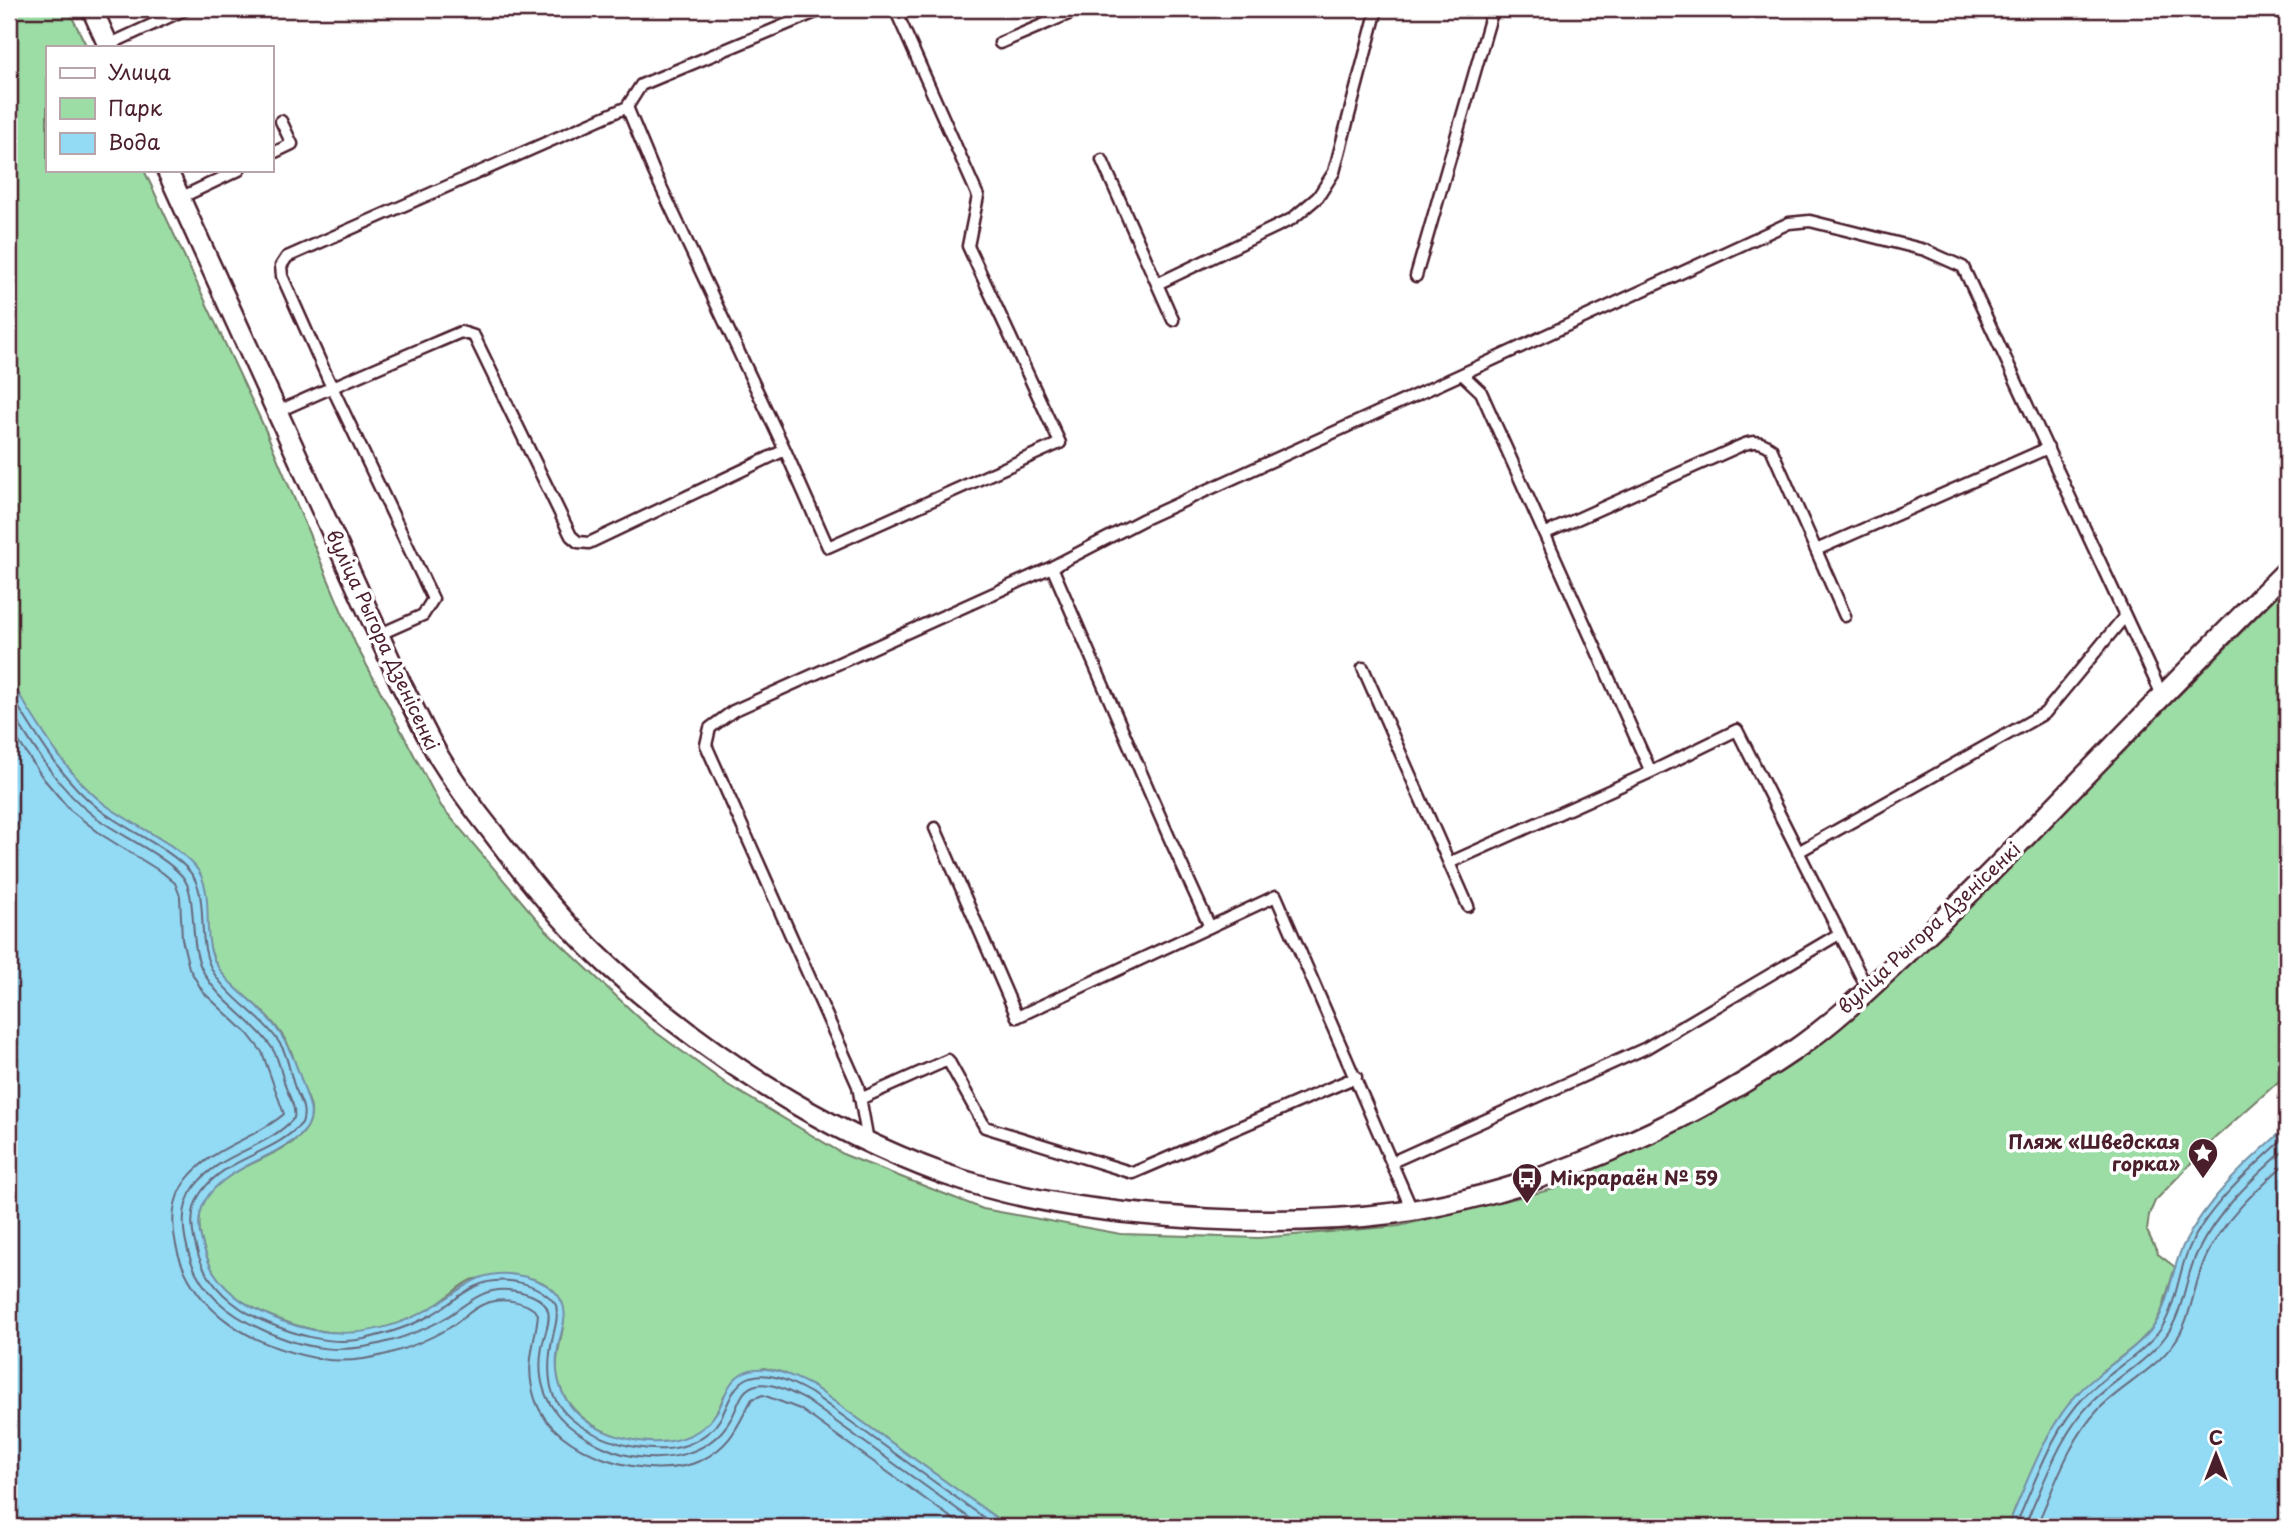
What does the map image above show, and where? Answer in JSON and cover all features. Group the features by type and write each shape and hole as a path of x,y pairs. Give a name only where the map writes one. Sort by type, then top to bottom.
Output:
{"street":[{"path":"92,9 109,46"},
{"name":"вуліца Рыгора Дзенісенкі","path":"168,172 378,635 440,759 517,865 561,917 605,963 656,1007 734,1066 797,1104 868,1141 946,1174 1073,1206 1132,1214 1258,1221 1328,1219 1412,1210 1548,1175 1686,1116 1795,1049 1868,990 1967,897 2287,570"}],"lane":[{"path":"109,46 186,9"},
{"path":"378,635 423,615 433,599 332,387 282,276 281,266 288,257 627,107 641,85 823,9"},
{"path":"627,107 828,547 1060,443 968,246 978,196 895,9"},
{"path":"1000,43 1080,9"},
{"path":"1157,284 1292,219 1318,197 1334,172 1377,9"},
{"path":"1416,276 1493,9"},
{"path":"273,153 292,144 281,121"},
{"path":"1102,160 1173,320"},
{"path":"180,198 235,172"},
{"path":"868,1141 858,1086 706,746 710,728 733,711 1052,567 1144,519 1789,223 1810,221 1925,250 1963,267 2162,695"},
{"path":"277,412 461,332 474,336 570,536 578,542 589,543 785,450"},
{"path":"1462,374 1481,392 1651,772"},
{"path":"1546,533 1740,446 1750,442 1762,442 1771,448 1845,615"},
{"path":"1816,550 2048,448"},
{"path":"1052,567 1210,927"},
{"path":"1798,852 2045,713 2125,616"},
{"path":"1363,668 1468,906"},
{"path":"1449,863 1737,730 1868,990"},
{"path":"934,828 1017,1017 1276,896 1412,1210"},
{"path":"1392,1162 1646,1048 1839,934"},
{"path":"860,1099 948,1060 985,1127 1133,1173 1356,1077"}],"green space":[{"path":"9,9 68,9 86,46 46,46 46,172 145,172 265,429 355,643 441,806 546,930 650,1028 728,1085 845,1155 983,1209 1121,1234 1259,1238 1399,1226 1554,1189 1688,1124 1799,1058 1871,1001 1973,904 2287,586 2287,1074 2215,1138 2155,1201 2149,1215 2147,1231 2158,1254 2175,1267 2162,1310 2153,1328 2098,1375 2049,1434 2007,1527 1009,1527 814,1387 781,1372 764,1368 727,1392 710,1421 689,1437 670,1442 649,1443 608,1433 574,1409 562,1392 557,1373 557,1356 564,1321 563,1306 554,1291 533,1279 499,1277 471,1280 440,1302 397,1324 358,1332 319,1331 299,1326 268,1315 234,1295 214,1273 206,1256 201,1238 201,1211 211,1191 229,1176 293,1142 306,1128 311,1107 300,1082 293,1055 271,1020 233,986 216,964 207,932 200,874 179,852 112,810 86,788 50,743 9,679"}],"water":[{"path":"9,679 63,761 88,790 114,811 174,848 194,865 205,886 209,944 217,965 230,982 277,1028 298,1070 309,1103 310,1122 299,1137 234,1173 214,1188 202,1208 200,1234 207,1258 219,1280 234,1295 262,1312 302,1328 323,1332 362,1332 420,1314 479,1278 509,1274 532,1279 553,1290 564,1307 557,1367 566,1399 589,1423 604,1431 650,1442 682,1438 709,1422 738,1376 759,1369 781,1372 814,1387 1009,1527 9,1527"},
{"path":"2287,1127 2287,1527 2007,1527 2056,1422 2079,1392 2151,1330 2162,1310 2179,1256 2193,1228 2229,1181"}],"place":[{"name":"Пляж «Шведская горка»","path":"2203,1180"},
{"name":"Мікрараён № 59","path":"1527,1205"}]}
